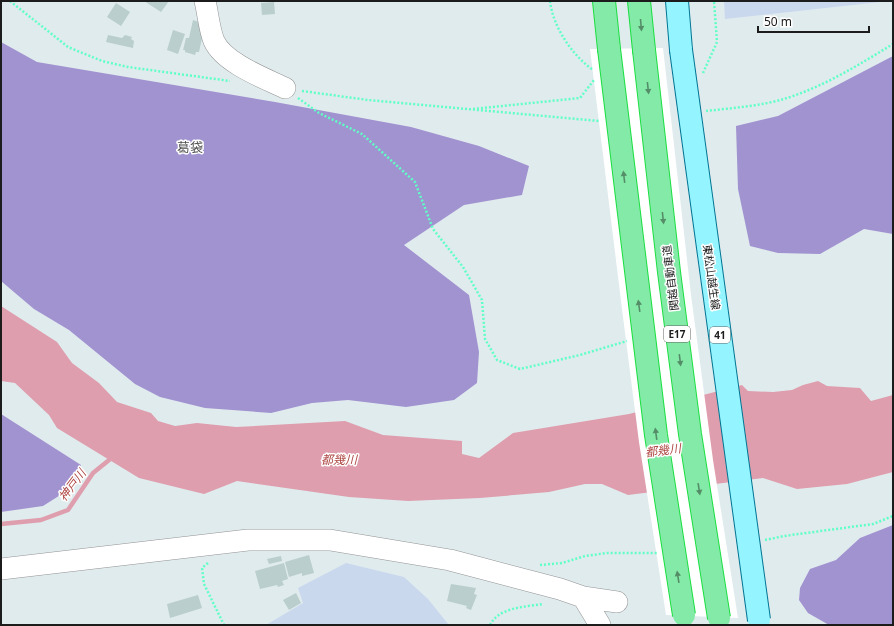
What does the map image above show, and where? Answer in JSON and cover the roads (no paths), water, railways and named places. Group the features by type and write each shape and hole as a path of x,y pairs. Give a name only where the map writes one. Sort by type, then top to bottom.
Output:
{"highway":[{"path":"604,1 655,427 685,620"},
{"name":"関越自動車道","path":"639,1 669,272 690,434 720,621"}],"main road":[{"name":"東松山越生線","path":"677,1 681,50 759,623"}],"street":[{"path":"205,1 214,40 222,52 230,59 285,88"},
{"path":"1,569 248,540 330,540 450,560 553,587 583,597 617,602"},
{"path":"583,597 600,625"}],"water":[{"name":"都幾川","path":"1,306 57,342 72,363 99,383 117,402 151,413 158,421 175,426 197,423 236,427 345,421 383,435 462,441 462,454 479,458 513,433 629,414 742,385 748,391 773,392 792,390 818,381 827,386 860,388 871,401 893,395 893,472 847,484 797,489 763,478 628,495 602,484 585,484 549,492 480,498 408,501 349,497 237,481 204,494 139,478 57,428 49,415 15,383 1,381"}],"waterway":[{"name":"神戸川","path":"1,524 41,520 68,510 93,473 114,456"}],"district":[{"name":"葛袋","path":"190,147"}]}
